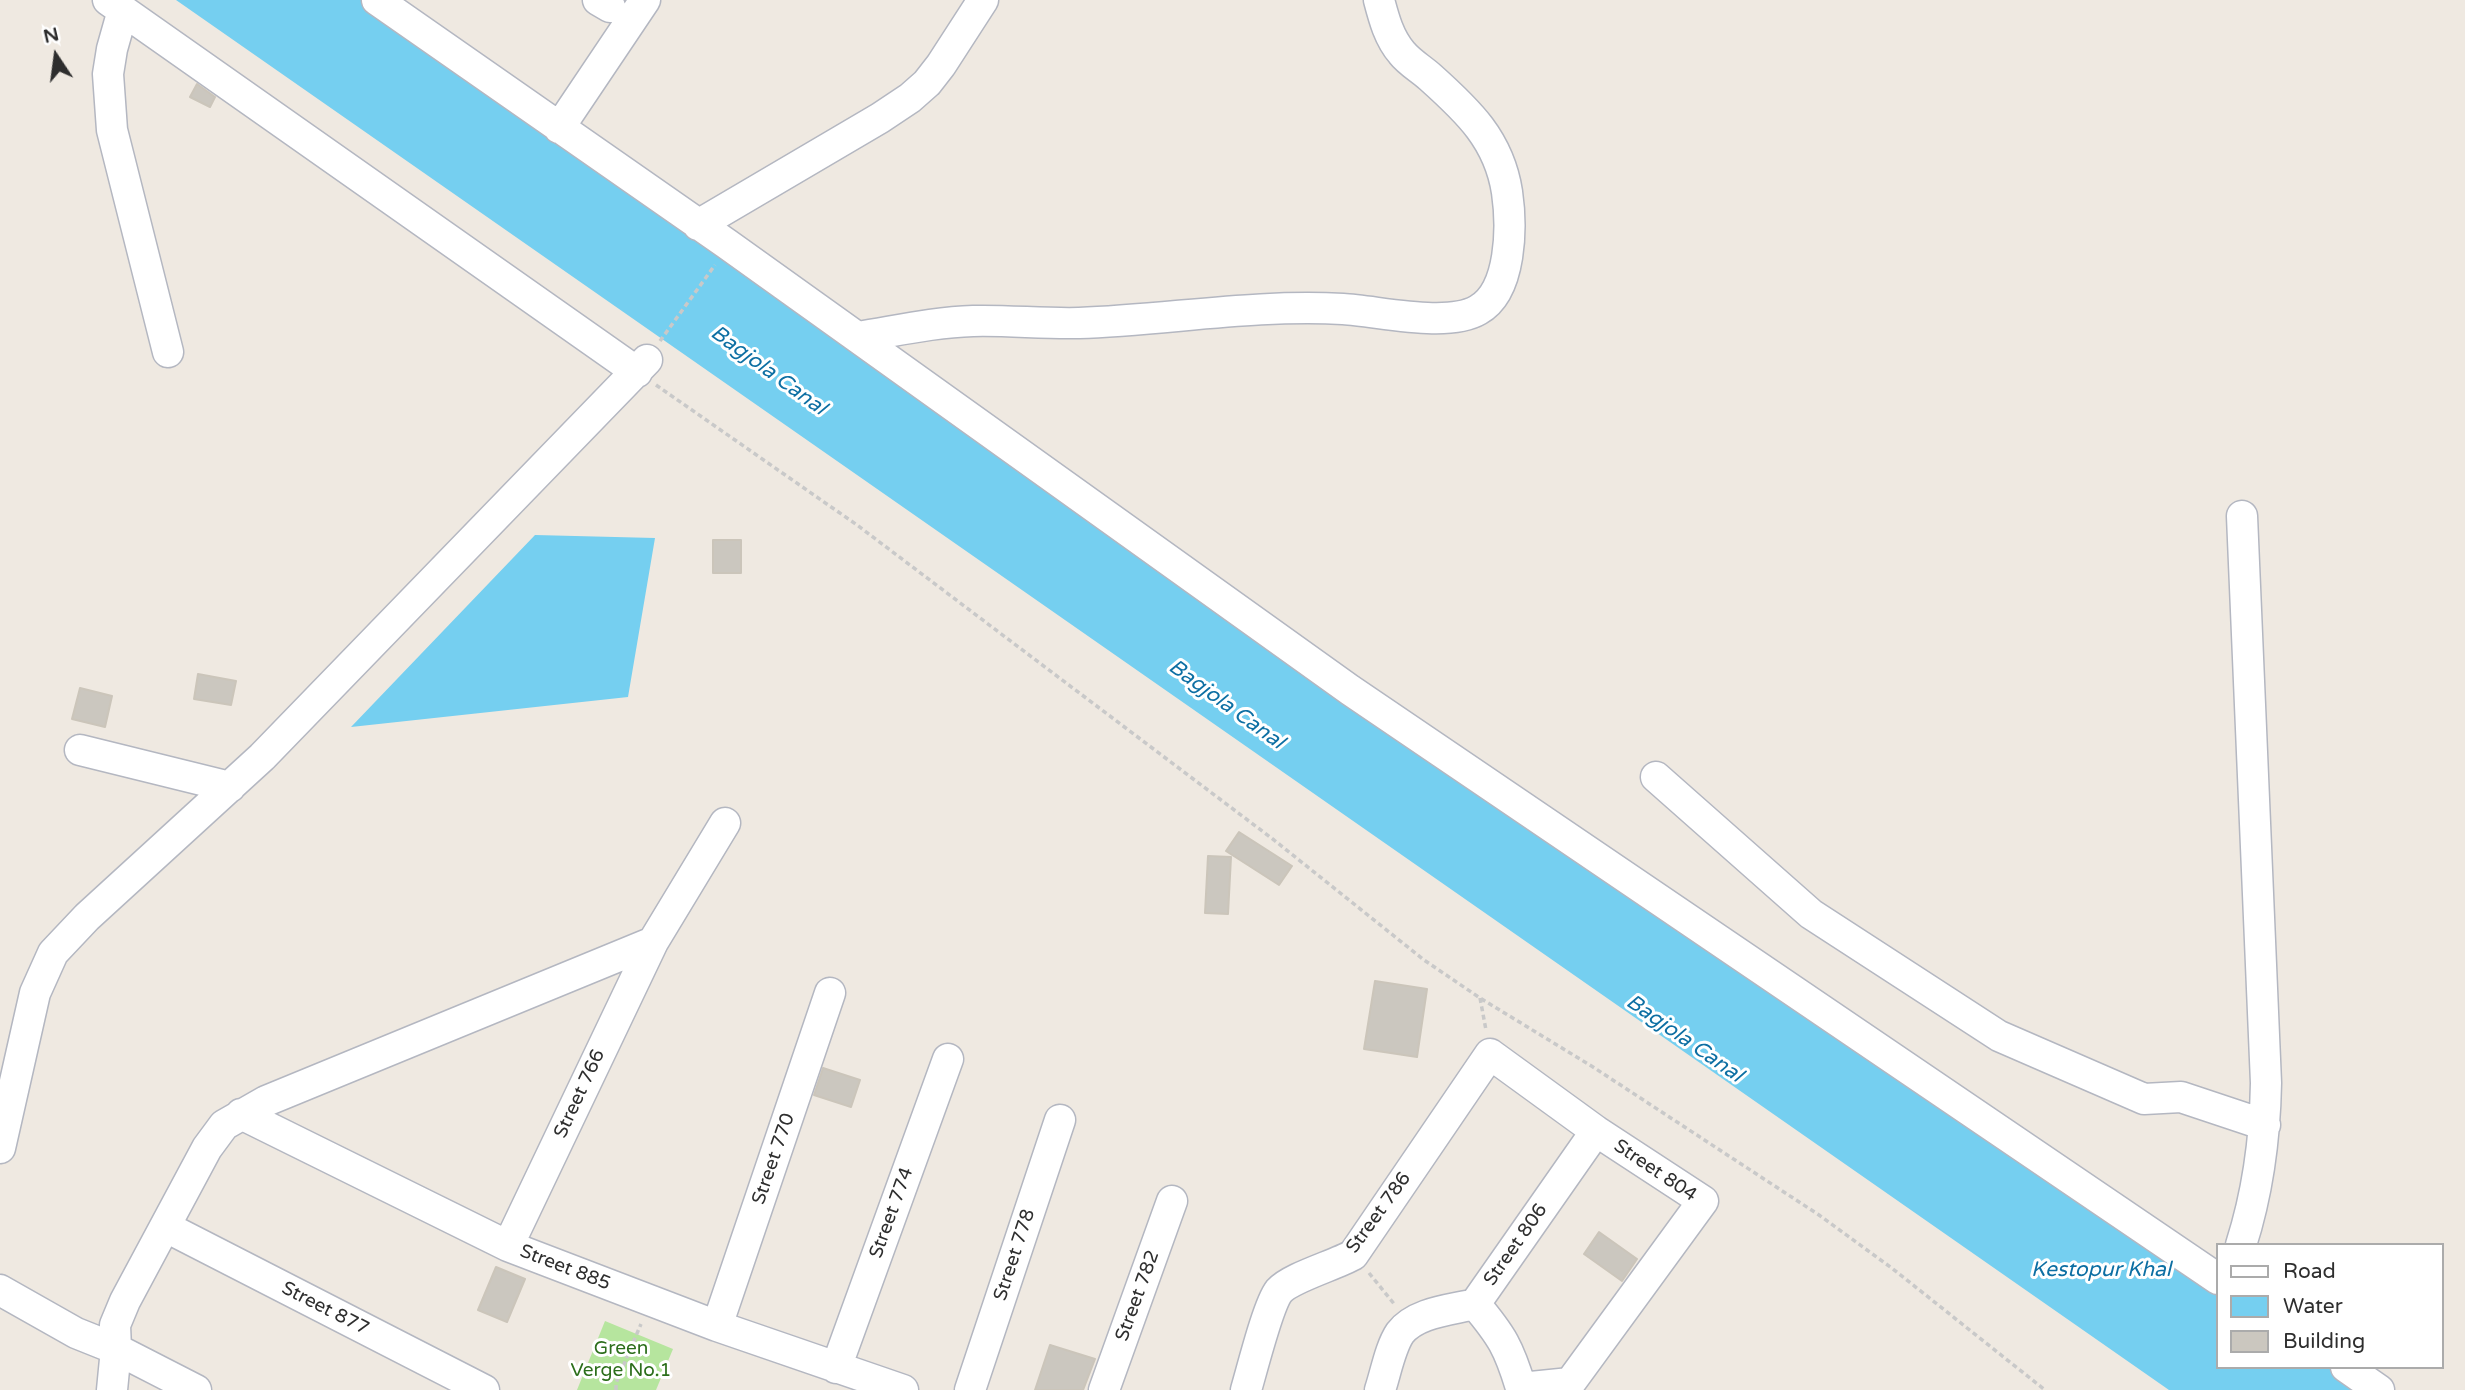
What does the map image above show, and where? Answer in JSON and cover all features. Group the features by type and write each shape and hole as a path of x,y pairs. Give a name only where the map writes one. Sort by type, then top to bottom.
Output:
{"street":[{"path":"377,0 698,225 724,251 858,337 1350,690 2216,1278"},
{"path":"559,128 645,0"},
{"path":"698,225 880,118 909,98 927,83 983,0"},
{"path":"858,337 934,324 970,321 1076,323 1285,308 1374,310 1429,318 1456,317 1479,310 1496,291 1507,261 1510,223 1500,160 1482,130 1463,106 1401,52 1387,29 1379,0"},
{"path":"0,1148 35,993 53,953 87,917 272,748 642,366 115,5 108,74 112,130 168,352"},
{"path":"2242,516 2265,1037 2265,1125 2253,1208 2242,1243"},
{"path":"80,750 230,787"},
{"path":"1656,777 1811,914 1999,1036 2144,1099 2181,1097 2265,1125"},
{"name":"Street 766","path":"508,1246 653,942 725,823"},
{"path":"112,1390 116,1349 115,1325 125,1301 207,1148 224,1125 266,1101 653,942"},
{"name":"Street 770","path":"717,1326 830,993"},
{"name":"Street 804","path":"1490,1054 1596,1131 1703,1201 1570,1383 1521,1389"},
{"name":"Street 786","path":"1246,1390 1279,1291 1293,1281 1353,1255 1490,1054"},
{"name":"Street 774","path":"836,1368 948,1059"},
{"name":"Street 885","path":"241,1114 508,1246 717,1326 903,1390"},
{"name":"Street 778","path":"970,1390 1060,1120"},
{"name":"Street 806","path":"1410,1322 1475,1304 1596,1131"},
{"name":"Street 782","path":"1104,1390 1172,1201"},
{"name":"Street 877","path":"166,1227 484,1390"},
{"path":"0,1290 76,1333 116,1349 196,1390"},
{"path":"1475,1304 1499,1333 1511,1354 1521,1389"},
{"path":"1380,1390 1399,1334 1410,1322"},
{"path":"2349,1369 2379,1390"}],"path":[{"path":"724,251 642,366 1274,840 1424,960 1819,1215 1893,1269 2045,1390"},
{"path":"1480,998 1490,1054"},
{"path":"1353,1255 1410,1322"},
{"path":"616,1390 616,1383 651,1300"}],"green space":[{"name":"Green Verge No.1","path":"605,1321 673,1349 656,1390 577,1390"}],"water":[{"name":"Kestopur Khal","path":"176,0 384,0 2216,1278 2216,1369 2348,1369 2377,1390 2169,1390"},
{"path":"535,535 655,538 628,697 351,727"}],"building":[{"path":"197,84 215,97 210,107 190,97"},
{"path":"713,540 741,540 741,573 713,573"},
{"path":"198,674 236,681 231,705 194,699"},
{"path":"80,688 112,696 105,727 72,719"},
{"path":"1239,832 1292,866 1279,885 1226,851"},
{"path":"1208,856 1231,857 1228,914 1205,913"},
{"path":"1375,981 1427,989 1417,1057 1364,1049"},
{"path":"823,1068 860,1080 851,1107 814,1095"},
{"path":"1599,1232 1637,1259 1622,1281 1584,1254"},
{"path":"496,1267 525,1279 507,1322 478,1310"},
{"path":"1050,1345 1095,1359 1083,1390 1035,1390"}],"water label":[{"name":"Bagjola Canal","path":"768,371"},
{"name":"Bagjola Canal","path":"1226,705"},
{"name":"Bagjola Canal","path":"1684,1039"}]}
